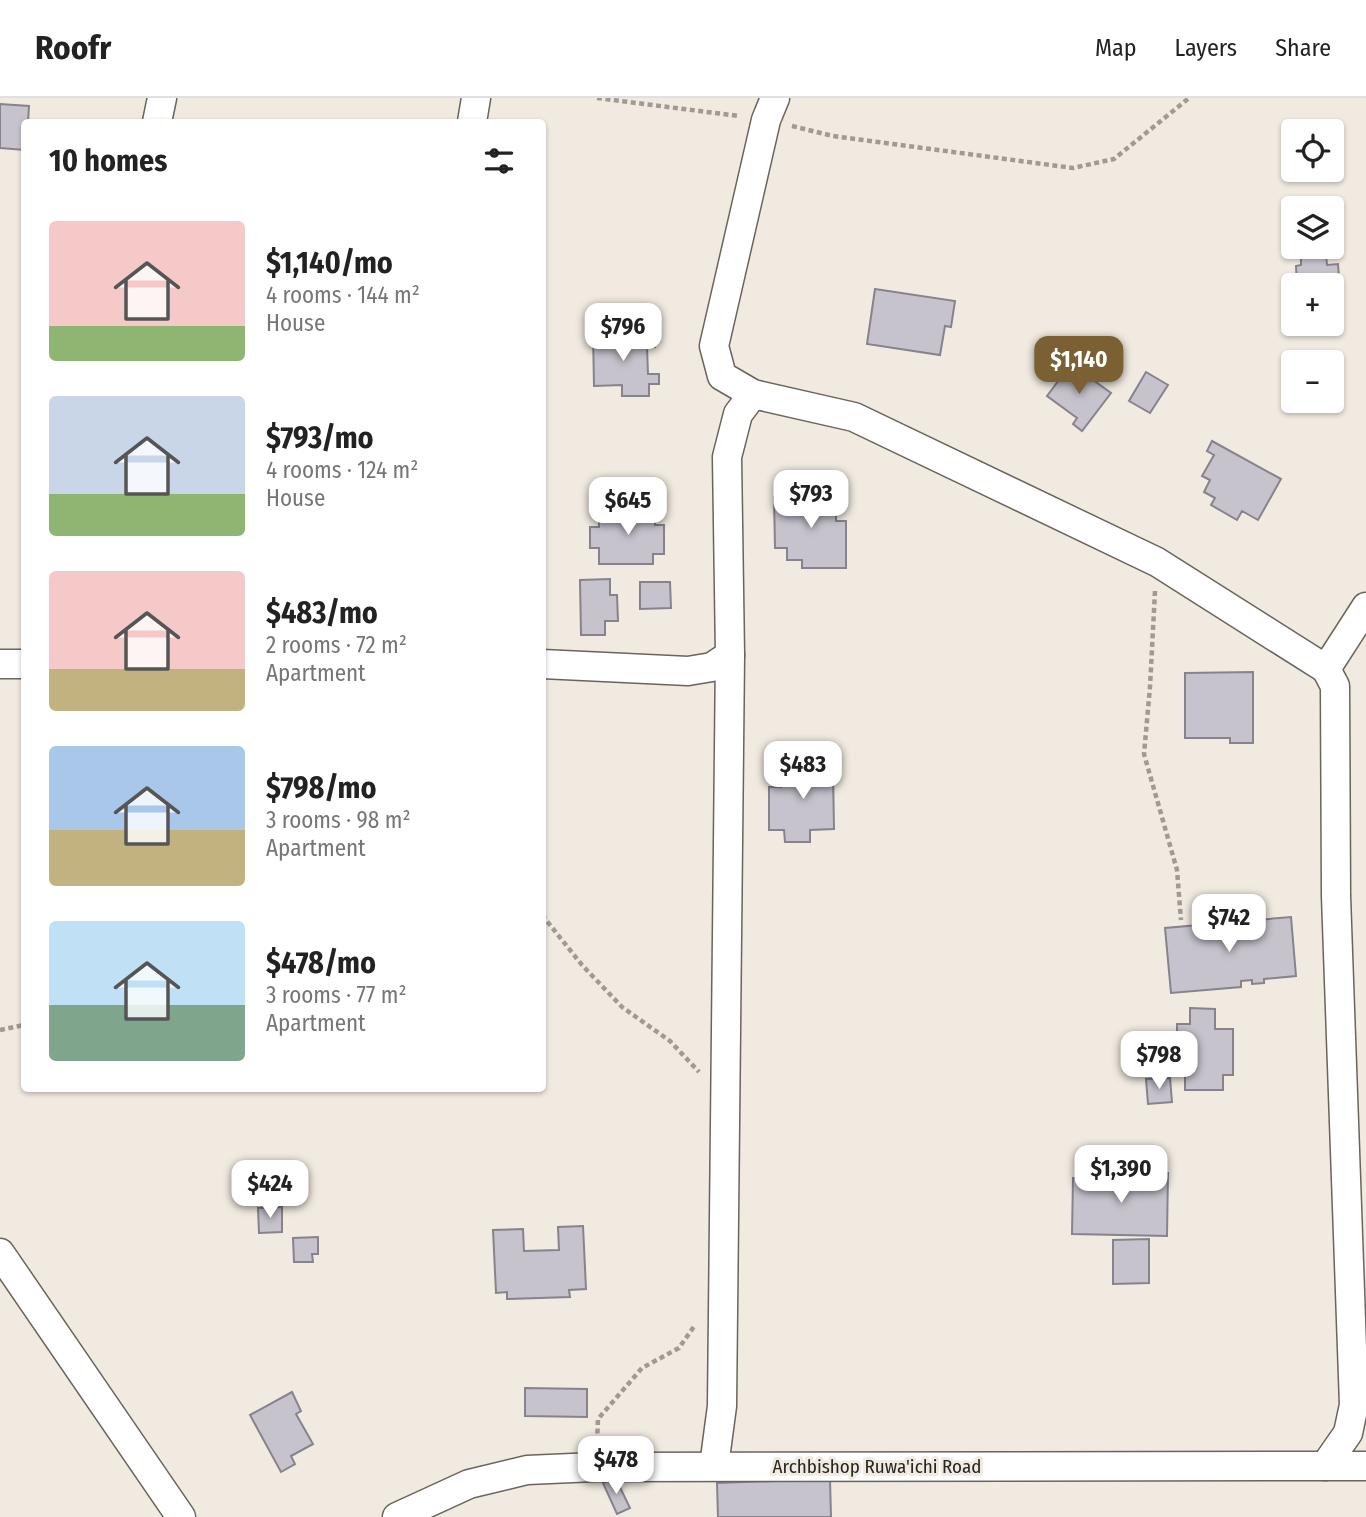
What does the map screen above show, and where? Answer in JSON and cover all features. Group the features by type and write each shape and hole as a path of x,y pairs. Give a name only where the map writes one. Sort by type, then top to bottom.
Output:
{"street":[{"path":"158,119 162,98"},
{"path":"472,119 476,98"},
{"path":"771,109 715,346 722,376 753,394 853,416 1157,562 1326,670 1335,686 1336,896 1354,1405 1348,1433 1325,1466"},
{"path":"715,1466 722,1406 726,1102 730,655 727,457 738,414 753,394"},
{"path":"1326,670 1366,607"},
{"path":"546,664 688,671 712,667 730,655"},
{"path":"0,664 21,664"},
{"path":"0,1254 181,1517"},
{"name":"Archbishop Ruwa'ichi Road","path":"397,1517 469,1484 492,1478 527,1470 595,1466 1366,1466"}],"path":[{"path":"597,98 771,109 833,136 1073,168 1114,159 1189,98"},
{"path":"1157,562 1144,754 1177,870 1181,920"},
{"path":"546,920 582,965 622,1007 670,1041 726,1102"},
{"path":"0,1030 21,1026"},
{"path":"595,1466 598,1419 642,1368 679,1348 723,1284"}],"building":[{"path":"0,104 29,106 28,119 21,119 21,150 0,148"},
{"path":"1301,259 1326,259 1327,265 1338,264 1339,273 1296,273 1296,266 1301,265"},
{"path":"875,289 955,301 951,327 945,326 940,355 867,344"},
{"path":"593,333 618,333 618,344 626,344 626,333 645,333 645,340 655,340 655,347 647,347 648,374 659,374 659,384 649,384 649,396 622,396 622,385 594,386"},
{"path":"1071,364 1111,393 1082,431 1073,424 1077,418 1047,396"},
{"path":"1146,372 1168,385 1150,413 1129,401"},
{"path":"1212,441 1281,479 1258,520 1242,511 1237,520 1211,505 1215,498 1204,492 1210,480 1202,476 1214,455 1207,451"},
{"path":"802,490 836,490 836,521 846,521 846,568 802,568 802,560 787,560 787,548 775,548 774,497 802,497"},
{"path":"599,510 655,510 655,525 664,525 664,554 653,554 653,564 599,564 599,548 590,548 590,527 599,527"},
{"path":"610,579 610,595 617,595 618,621 605,621 605,635 581,635 580,580"},
{"path":"640,582 670,582 671,608 640,609"},
{"path":"1253,672 1253,743 1230,743 1230,738 1185,738 1185,673"},
{"path":"795,758 822,758 822,772 833,772 834,829 810,830 810,842 785,842 784,830 769,830 769,787 781,787 780,770 795,770"},
{"path":"1291,917 1296,976 1264,979 1264,983 1241,981 1241,987 1171,993 1165,928"},
{"path":"1190,1008 1215,1009 1215,1029 1233,1029 1233,1075 1223,1075 1223,1090 1185,1090 1185,1066 1177,1066 1177,1024 1190,1024"},
{"path":"1170,1078 1172,1102 1148,1104 1146,1079"},
{"path":"1121,1172 1168,1173 1167,1236 1072,1234 1073,1178 1121,1179"},
{"path":"282,1207 282,1232 259,1233 258,1208"},
{"path":"583,1226 586,1289 569,1290 570,1297 507,1299 507,1292 496,1293 493,1230 523,1229 524,1251 559,1250 558,1227"},
{"path":"318,1237 318,1254 312,1254 313,1262 294,1262 293,1238"},
{"path":"1149,1239 1149,1283 1113,1284 1113,1240"},
{"path":"525,1388 587,1389 587,1417 525,1416"},
{"path":"292,1392 301,1411 296,1414 313,1444 291,1456 295,1464 281,1472 250,1415"},
{"path":"615,1477 630,1508 617,1514 603,1483"},
{"path":"830,1479 831,1517 718,1517 717,1483"}]}
